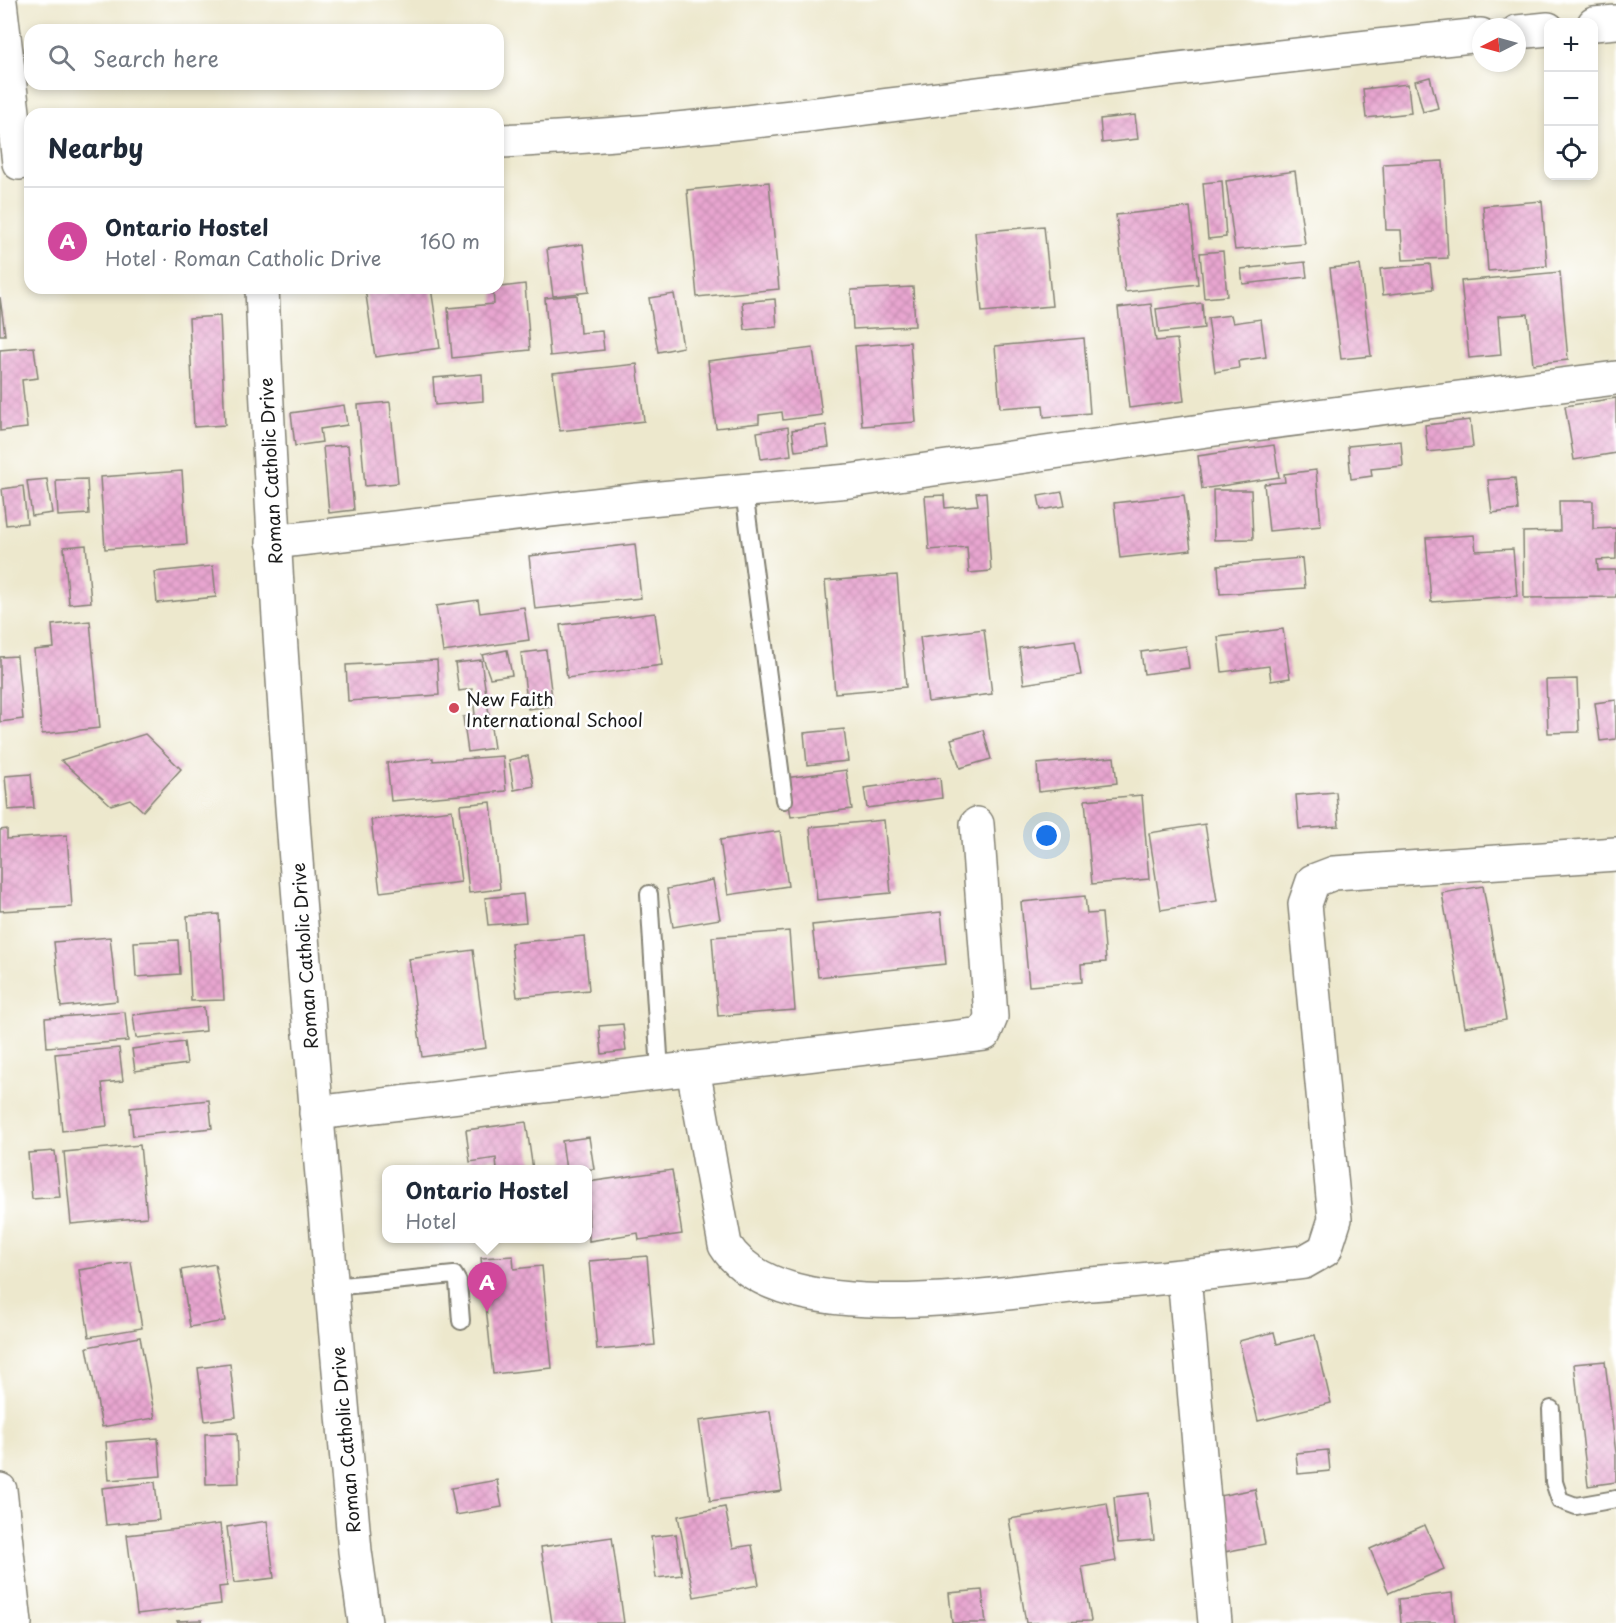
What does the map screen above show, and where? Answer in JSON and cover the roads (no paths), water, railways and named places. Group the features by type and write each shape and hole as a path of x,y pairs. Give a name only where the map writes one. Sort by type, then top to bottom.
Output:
{"street":[{"path":"0,2 16,163"},
{"path":"1598,24 1616,22"},
{"path":"1526,31 1544,29"},
{"path":"504,141 580,138 818,114 1258,58 1472,37"},
{"name":"Roman Catholic Drive","path":"262,294 273,542 316,1113 355,1551 365,1623"},
{"path":"273,542 744,491 849,482 1196,432 1616,378"},
{"path":"316,1113 984,1034 991,1017 977,824"},
{"path":"693,1069 725,1245 734,1259 766,1281 819,1294 885,1300 1014,1293 1304,1262 1325,1250 1335,1219 1305,904 1313,881 1334,873 1616,854"},
{"path":"1184,1276 1215,1623"},
{"path":"0,1490 15,1623"}],"lane":[{"path":"744,491 784,800"},
{"path":"649,894 660,1072"},
{"path":"332,1287 454,1275 458,1282 462,1321"},
{"path":"1551,1409 1554,1482 1560,1500 1576,1506 1616,1498"}],"place":[{"name":"New Faith International School","path":"454,708"},
{"name":"Ontario Hostel","path":"487,1312"}]}
